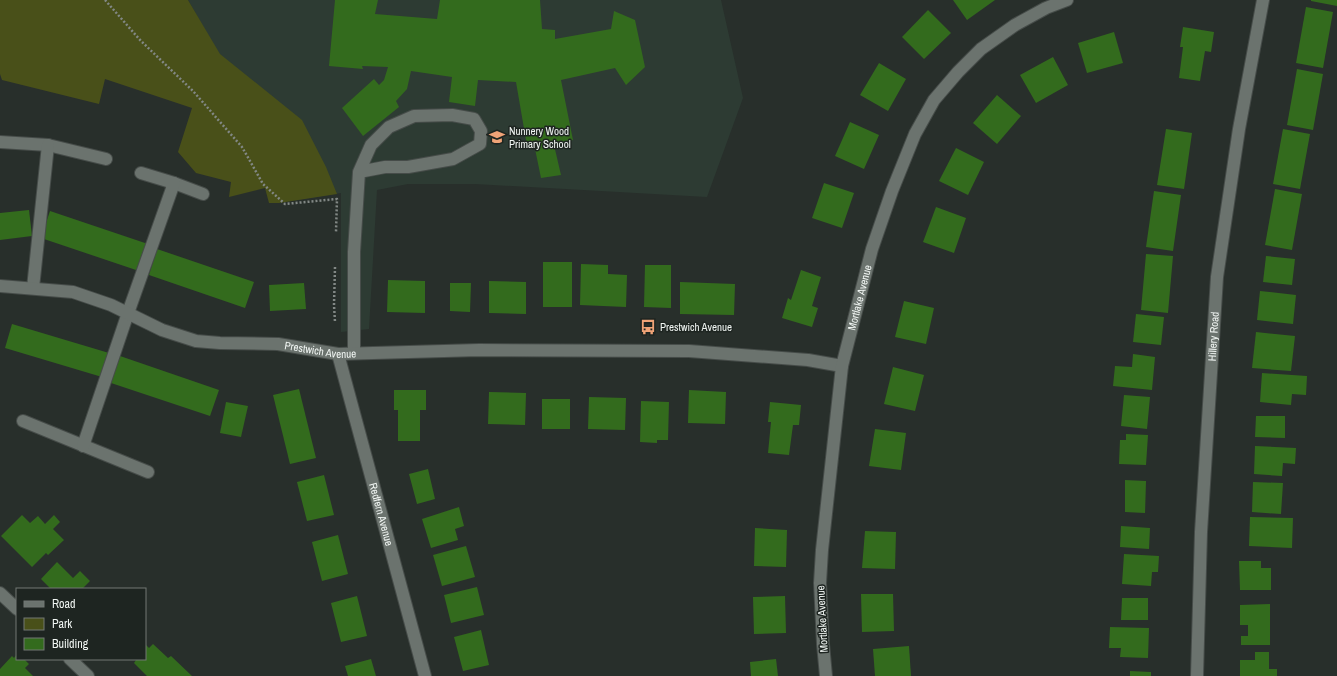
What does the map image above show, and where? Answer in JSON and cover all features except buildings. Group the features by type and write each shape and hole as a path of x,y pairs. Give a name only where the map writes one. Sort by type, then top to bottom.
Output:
{"street":[{"name":"Mortlake Avenue","path":"826,676 820,583 822,550 842,366 872,249 892,191 915,134 934,100 958,72 981,49 1015,25 1046,8 1067,0"},
{"name":"Hillery Road","path":"1197,676 1201,532 1217,277 1239,129 1263,0"},
{"path":"354,352 354,252 359,172 372,145 390,127 414,116 452,115 474,119 481,131 480,144 453,159 408,167 385,167 359,172"},
{"path":"0,142 48,145 106,159"},
{"path":"33,288 48,145"},
{"path":"141,173 174,182 203,194"},
{"path":"83,446 174,182"},
{"name":"Prestwich Avenue","path":"0,286 73,292 111,305 162,330 196,341 278,344 338,354 354,352 479,350 689,351 808,360 842,366"},
{"name":"Redfern Avenue","path":"338,354 425,676"},
{"path":"23,421 148,472"},
{"path":"0,592 16,608"},
{"path":"71,660 88,676"}],"path":[{"path":"105,0 141,41 193,90 242,147 263,184 286,204 337,199 336,237"},
{"path":"335,259 335,326"}],"shaded area":[{"name":"Nunnery Wood Primary School","path":"188,0 721,0 743,98 707,197 475,184 408,184 377,190 369,329 341,332 341,193 279,203 234,66 219,54"}],"green space":[{"path":"0,0 188,0 220,54 302,120 326,167 337,194 279,203 269,203 265,188 229,197 231,182 196,173 178,152 192,108 105,79 99,104 2,80 0,74"}],"place":[{"name":"Nunnery Wood Primary School","path":"497,137"},
{"name":"Prestwich Avenue","path":"648,327"}]}
